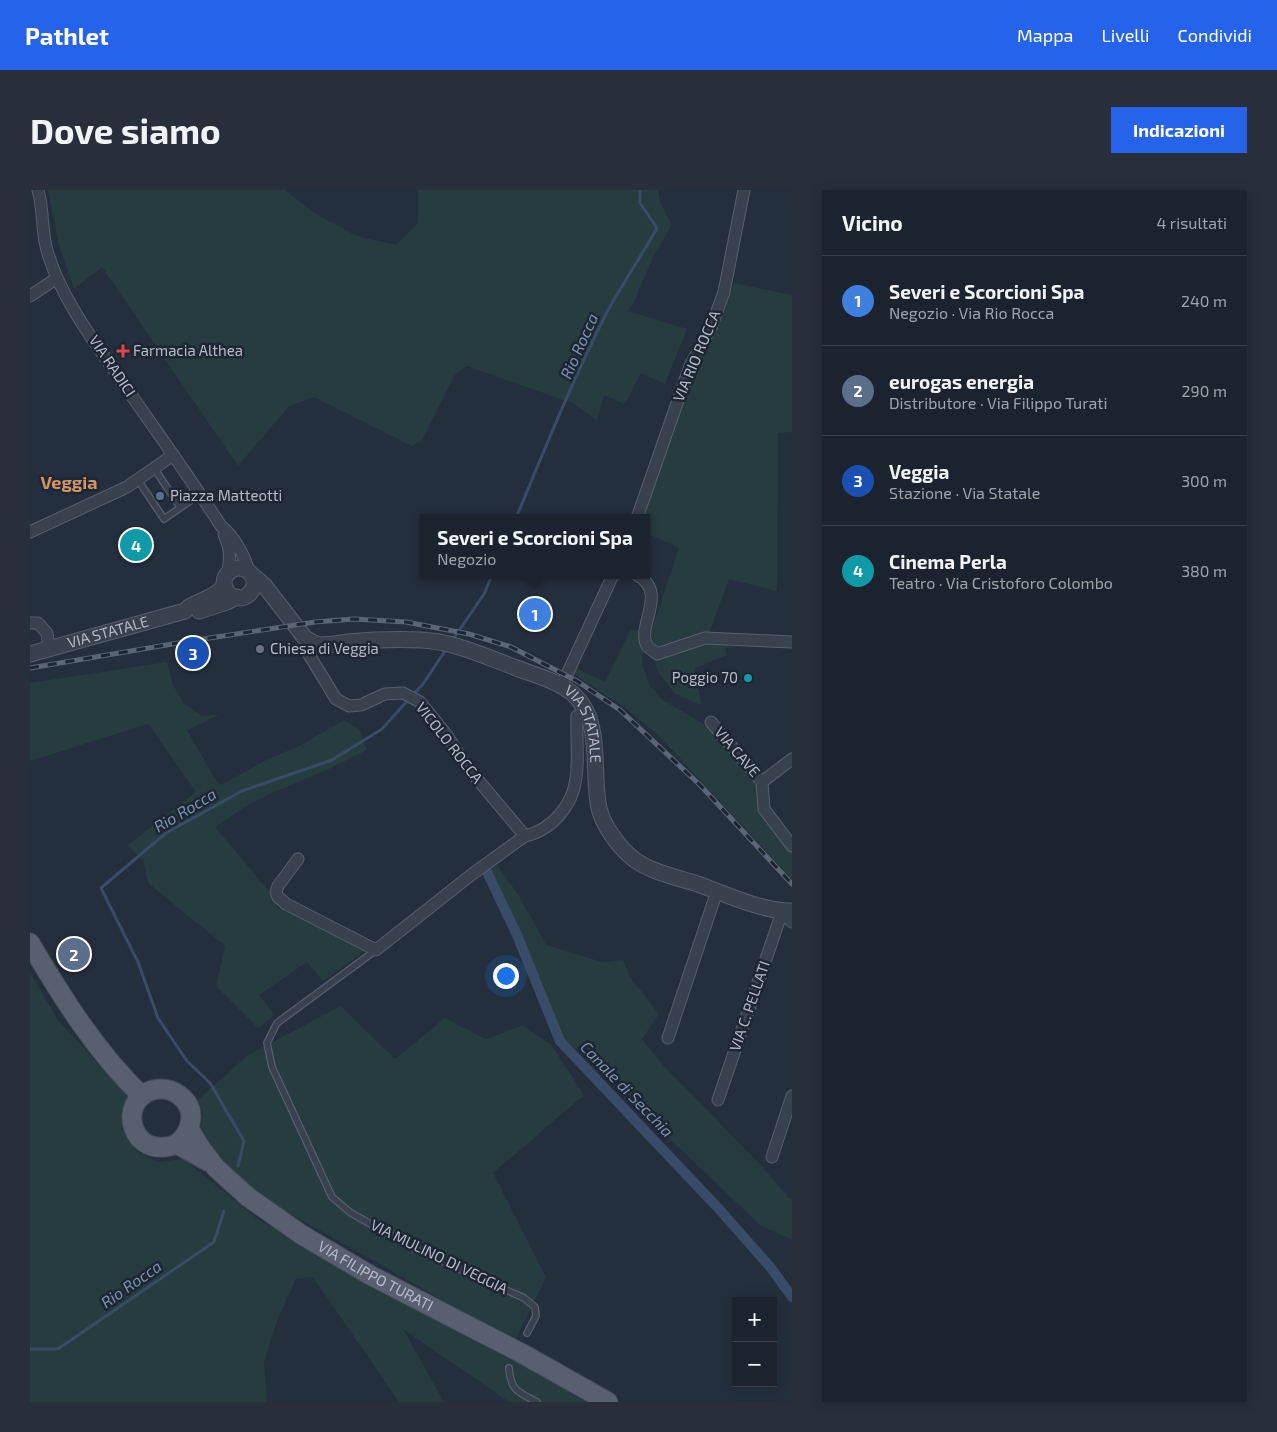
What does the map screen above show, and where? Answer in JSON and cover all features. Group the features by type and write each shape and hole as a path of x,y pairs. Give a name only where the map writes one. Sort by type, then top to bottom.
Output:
{"main road":[{"path":"30,943 63,999 121,1076 142,1096"},
{"path":"163,1089 172,1091 180,1095 190,1110 189,1130 177,1144 167,1148 148,1146 134,1132 132,1112 136,1103 149,1092 163,1089"},
{"name":"VIA FILIPPO TURATI","path":"189,1130 216,1168 248,1197 283,1223 378,1280 548,1367"},
{"name":"VIA FILIPPO TURATI","path":"177,1144 216,1168"},
{"path":"548,1367 600,1402"},
{"path":"548,1367 608,1402"},
{"path":"548,1367 621,1402"}],"street":[{"name":"VIA RADICI","path":"38,190 42,204 47,252 57,278 101,351 221,526"},
{"name":"VIA RIO ROCCA","path":"638,514 690,366 712,325 724,292 744,190"},
{"path":"30,296 57,278"},
{"path":"31,532 127,487 173,455"},
{"path":"221,526 231,554 228,572 224,579 225,587 229,594 265,600 285,611"},
{"path":"221,526 228,531 247,561 254,580 252,590 240,597"},
{"path":"228,572 236,568 245,569 251,573 264,585 305,638"},
{"path":"562,684 612,579"},
{"path":"642,579 650,589 652,601 645,635 647,646 657,654 705,638 792,642"},
{"name":"VIA STATALE","path":"30,654 185,611 225,587"},
{"name":"VIA STATALE","path":"185,611 191,613 240,597"},
{"path":"30,623 38,623 46,633 48,649"},
{"name":"VIA STATALE","path":"305,638 321,645 378,640 441,642 460,647 562,684 580,700 587,710 594,748 599,809 611,836 635,860 666,874 789,915"},
{"name":"VICOLO ROCCA","path":"305,638 308,653 336,698 349,706 362,705 385,694 404,693 420,702 446,734 468,768 525,836"},
{"name":"VIA MULINO DI VEGGIA","path":"376,950 471,875 525,836 535,834 554,821 569,802 576,779 576,716 587,710"},
{"name":"VIA CAVE","path":"711,722 762,782 764,809 792,846"},
{"name":"VIA CAVE","path":"762,782 792,759"},
{"path":"298,859 278,886 276,892 278,897 300,912 376,950"},
{"path":"668,1038 717,891"},
{"name":"VIA C. PELLATI","path":"718,1100 789,915"},
{"path":"772,1156 792,1096"}],"lane":[{"path":"154,468 180,507"},
{"path":"138,480 164,518 200,494"},
{"name":"VIA MULINO DI VEGGIA","path":"376,950 277,1023 267,1043 272,1066 332,1197 351,1213 417,1250 524,1298 535,1307 536,1316 527,1333"},
{"path":"509,1368 511,1384 521,1393 537,1402"}],"green space":[{"path":"48,190 285,190 316,214 357,236 396,245 418,223 418,190 658,190 660,202 672,225 654,255 634,302 628,311 687,329 665,384 641,373 625,404 604,395 597,420 572,403 467,366 454,376 422,440 412,446 314,397 289,406 238,466 102,267 74,289 59,245"},
{"path":"734,283 792,295 792,432 778,433 777,591 729,579 709,633 738,646 725,648 727,655 695,668 701,705 675,694 657,670 651,632 679,548 650,535 650,514 642,514 695,368 724,313"},
{"path":"631,629 640,631 643,649 642,664 650,686 663,700 709,727 757,784 759,808 772,830 792,853 792,879 659,736 624,707 574,674 576,668 605,682"},
{"path":"167,662 173,685 184,703 202,716 219,715 187,730 215,779 221,785 268,759 297,747 344,720 359,729 367,750 329,769 274,792 243,808 215,827 268,890 277,907 366,950 323,981 307,962 259,995 275,1015 258,1028 216,986 225,946 148,883 144,863 128,845 196,792 148,724 30,761 30,683"},
{"path":"497,865 518,894 546,945 602,962 623,960 630,977 659,1014 642,1039 663,1065 792,1199 792,1240 760,1225 674,1143 583,1043 576,1049 562,1037 490,868"},
{"path":"30,973 58,1020 127,1096 121,1117 136,1151 158,1162 183,1159 259,1220 550,1380 585,1402 509,1402 403,1329 444,1402 399,1402 313,1277 296,1279 278,1318 264,1362 267,1402 30,1402"},
{"path":"341,1006 395,1059 445,1018 486,1039 523,1025 552,1046 584,1095 493,1173 546,1277 515,1341 264,1199 242,1180 200,1135 203,1114 198,1100 248,1055"}],"waterway":[{"name":"Rio Rocca","path":"518,514 591,344 616,296 657,228 640,203 640,190"},
{"name":"Rio Rocca","path":"452,641 484,594 490,579"},
{"name":"Rio Rocca","path":"413,695 423,684 447,648"},
{"name":"Rio Rocca","path":"238,1166 244,1141 210,1083 187,1061 158,1018 138,962 101,888 166,833 242,791 332,760 382,729 408,700"},
{"name":"Canale di Secchia","path":"487,872 517,935 560,1041 719,1209 771,1268 792,1297"},
{"name":"Rio Rocca","path":"30,1349 58,1349 214,1242 224,1211"}],"railway":[{"path":"30,668 315,622 354,619 406,622 469,634 511,647 577,681 620,710 700,785 792,884"}],"place":[{"name":"Farmacia Althea","path":"123,351"},
{"name":"Piazza Matteotti","path":"160,496"},
{"name":"Cinema Perla","path":"136,545"},
{"name":"Severi e Scorcioni Spa","path":"535,614"},
{"name":"Chiesa di Veggia","path":"260,649"},
{"name":"Veggia","path":"193,653"},
{"name":"Poggio 70","path":"748,678"},
{"name":"eurogas energia","path":"74,954"}],"district":[{"name":"Veggia","path":"69,483"}]}
